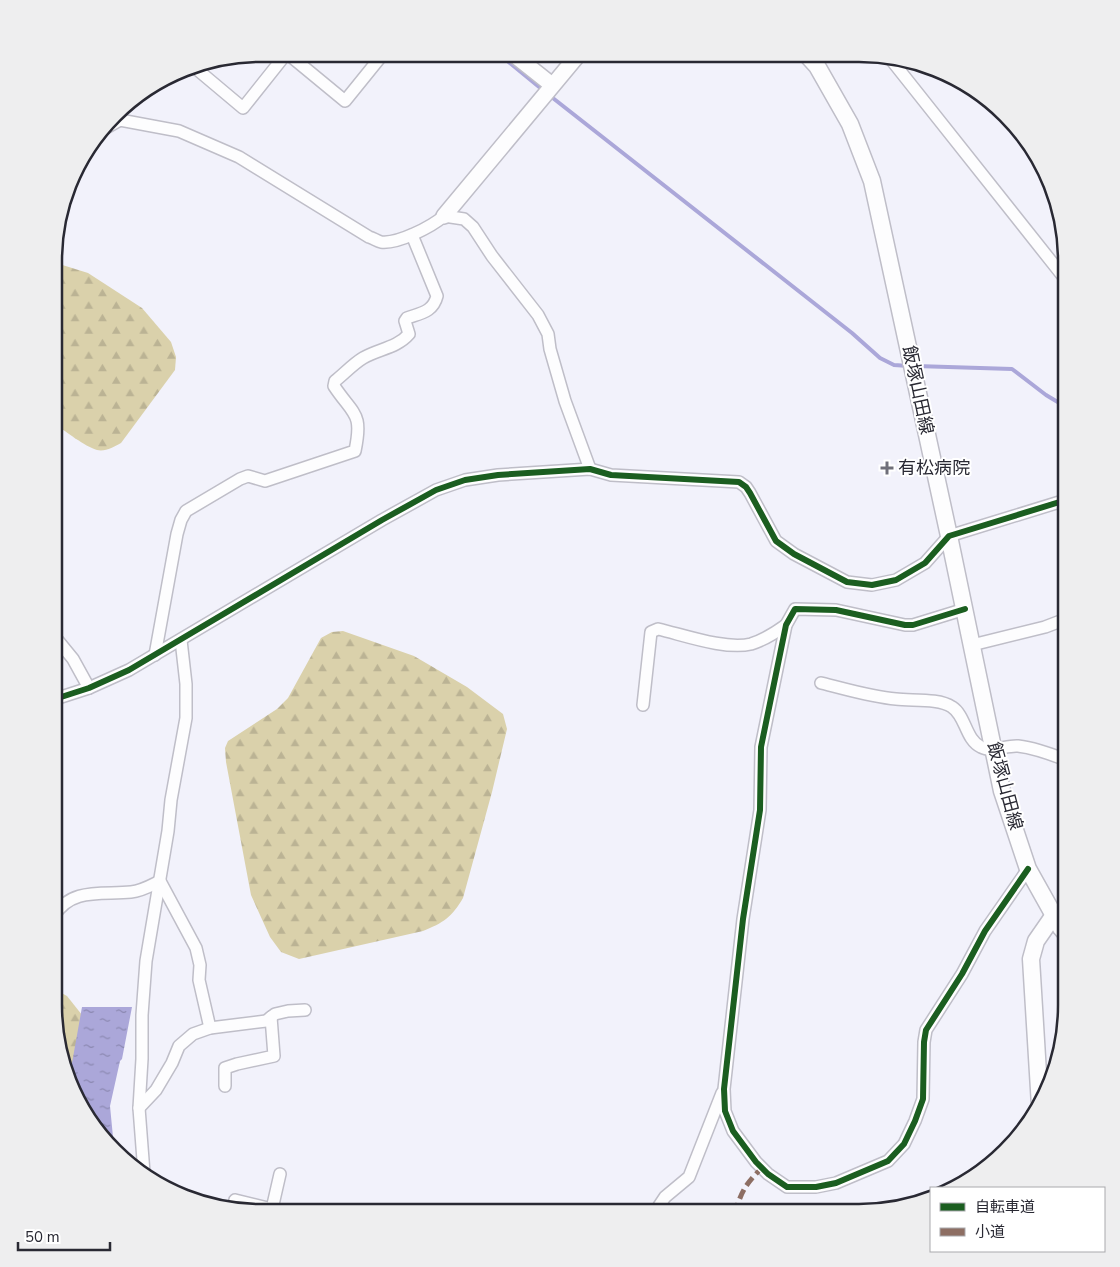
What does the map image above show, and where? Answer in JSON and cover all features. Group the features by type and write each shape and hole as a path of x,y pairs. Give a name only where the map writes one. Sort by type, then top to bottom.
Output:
{"main road":[{"name":"飯塚山田線","path":"813,62 850,124 872,181 965,609 1002,791 1028,869 1058,918"},
{"path":"1039,1089 1031,959 1036,940 1058,927"}],"street":[{"path":"200,72 243,108 280,62"},
{"path":"297,62 345,101 377,62"},
{"path":"526,62 552,85"},
{"path":"123,119 179,132 239,157 369,237 381,242 396,240 434,225 444,216 572,62"},
{"path":"896,66 1058,270"},
{"path":"444,216 464,219 474,227 492,256 538,315 548,334 550,349 565,401 590,469"},
{"path":"155,655 176,542 181,520 186,511 248,476 265,481 356,451 359,431 358,422 350,405 334,386 335,381 363,358 396,345 404,339 409,334 405,321 407,318 431,309 437,296 412,234"},
{"path":"62,697 89,688 129,670 382,520 436,490 465,480 498,475 590,469 611,475 739,482 750,493 776,541 794,554 847,582 872,585 896,580 925,563 949,536 1058,502"},
{"path":"965,609 912,625 836,610 795,609 786,625 761,747 760,810 743,919 724,1089 725,1111 733,1131 756,1162 768,1174 787,1187 816,1188 836,1183 888,1161 904,1144 923,1099 926,1030 962,974 985,931 1028,869"},
{"path":"972,645 1058,622"},
{"path":"642,705 651,632 658,629 731,645 749,644 763,640 786,625"},
{"path":"143,1165 139,1108 142,1015 146,961 186,718 186,684 180,640"},
{"path":"62,647 73,660 89,688"},
{"path":"821,683 895,699 936,702 952,707 959,715 970,737 981,747 994,750 1017,746 1058,757"},
{"path":"62,904 69,899 87,894 138,891 160,881"},
{"path":"160,881 196,948 200,965 199,980 210,1028"},
{"path":"139,1108 156,1090 172,1063 179,1046 194,1034 210,1028 266,1020 275,1014 288,1011 305,1010"},
{"path":"225,1086 225,1068 274,1056 271,1017"},
{"path":"660,1204 664,1197 689,1177 724,1089"},
{"path":"273,1204 280,1174"},
{"path":"235,1203 235,1200 251,1204"}],"green space":[{"path":"62,265 88,273 142,308 171,342 176,357 175,370 121,443 106,450 97,450 62,428"},
{"path":"343,631 414,656 467,687 503,714 507,729 463,898 451,915 442,922 423,931 299,959 281,952 270,937 251,895 225,748 228,741 277,709 288,698 321,638 332,632"},
{"path":"62,993 67,996 86,1020 74,1071 64,1031"}],"water":[{"path":"82,1007 132,1007 122,1059 110,1106 112,1137 89,1105 72,1065"}],"waterway":[{"path":"509,62 544,91"},
{"path":"549,95 852,333 880,358 894,365 909,366"},
{"path":"916,366 1012,369 1058,402"}],"marked path":[{"path":"738,1204 745,1188 762,1168"}],"cycle path":[{"path":"62,697 89,688 129,670 382,520 436,490 465,480 498,475 590,469 611,475 739,482 750,493 776,541 794,554 847,582 872,585 896,580 925,563 949,536 1058,502"},
{"path":"965,609 913,625 905,625 836,610 795,609 786,625 761,747 760,810 743,919 724,1089 725,1111 733,1131 756,1162 768,1174 787,1187 816,1187 836,1183 888,1161 904,1144 923,1099 926,1030 962,974 985,931 1028,869"}],"place":[{"name":"有松病院","path":"887,468"}]}
